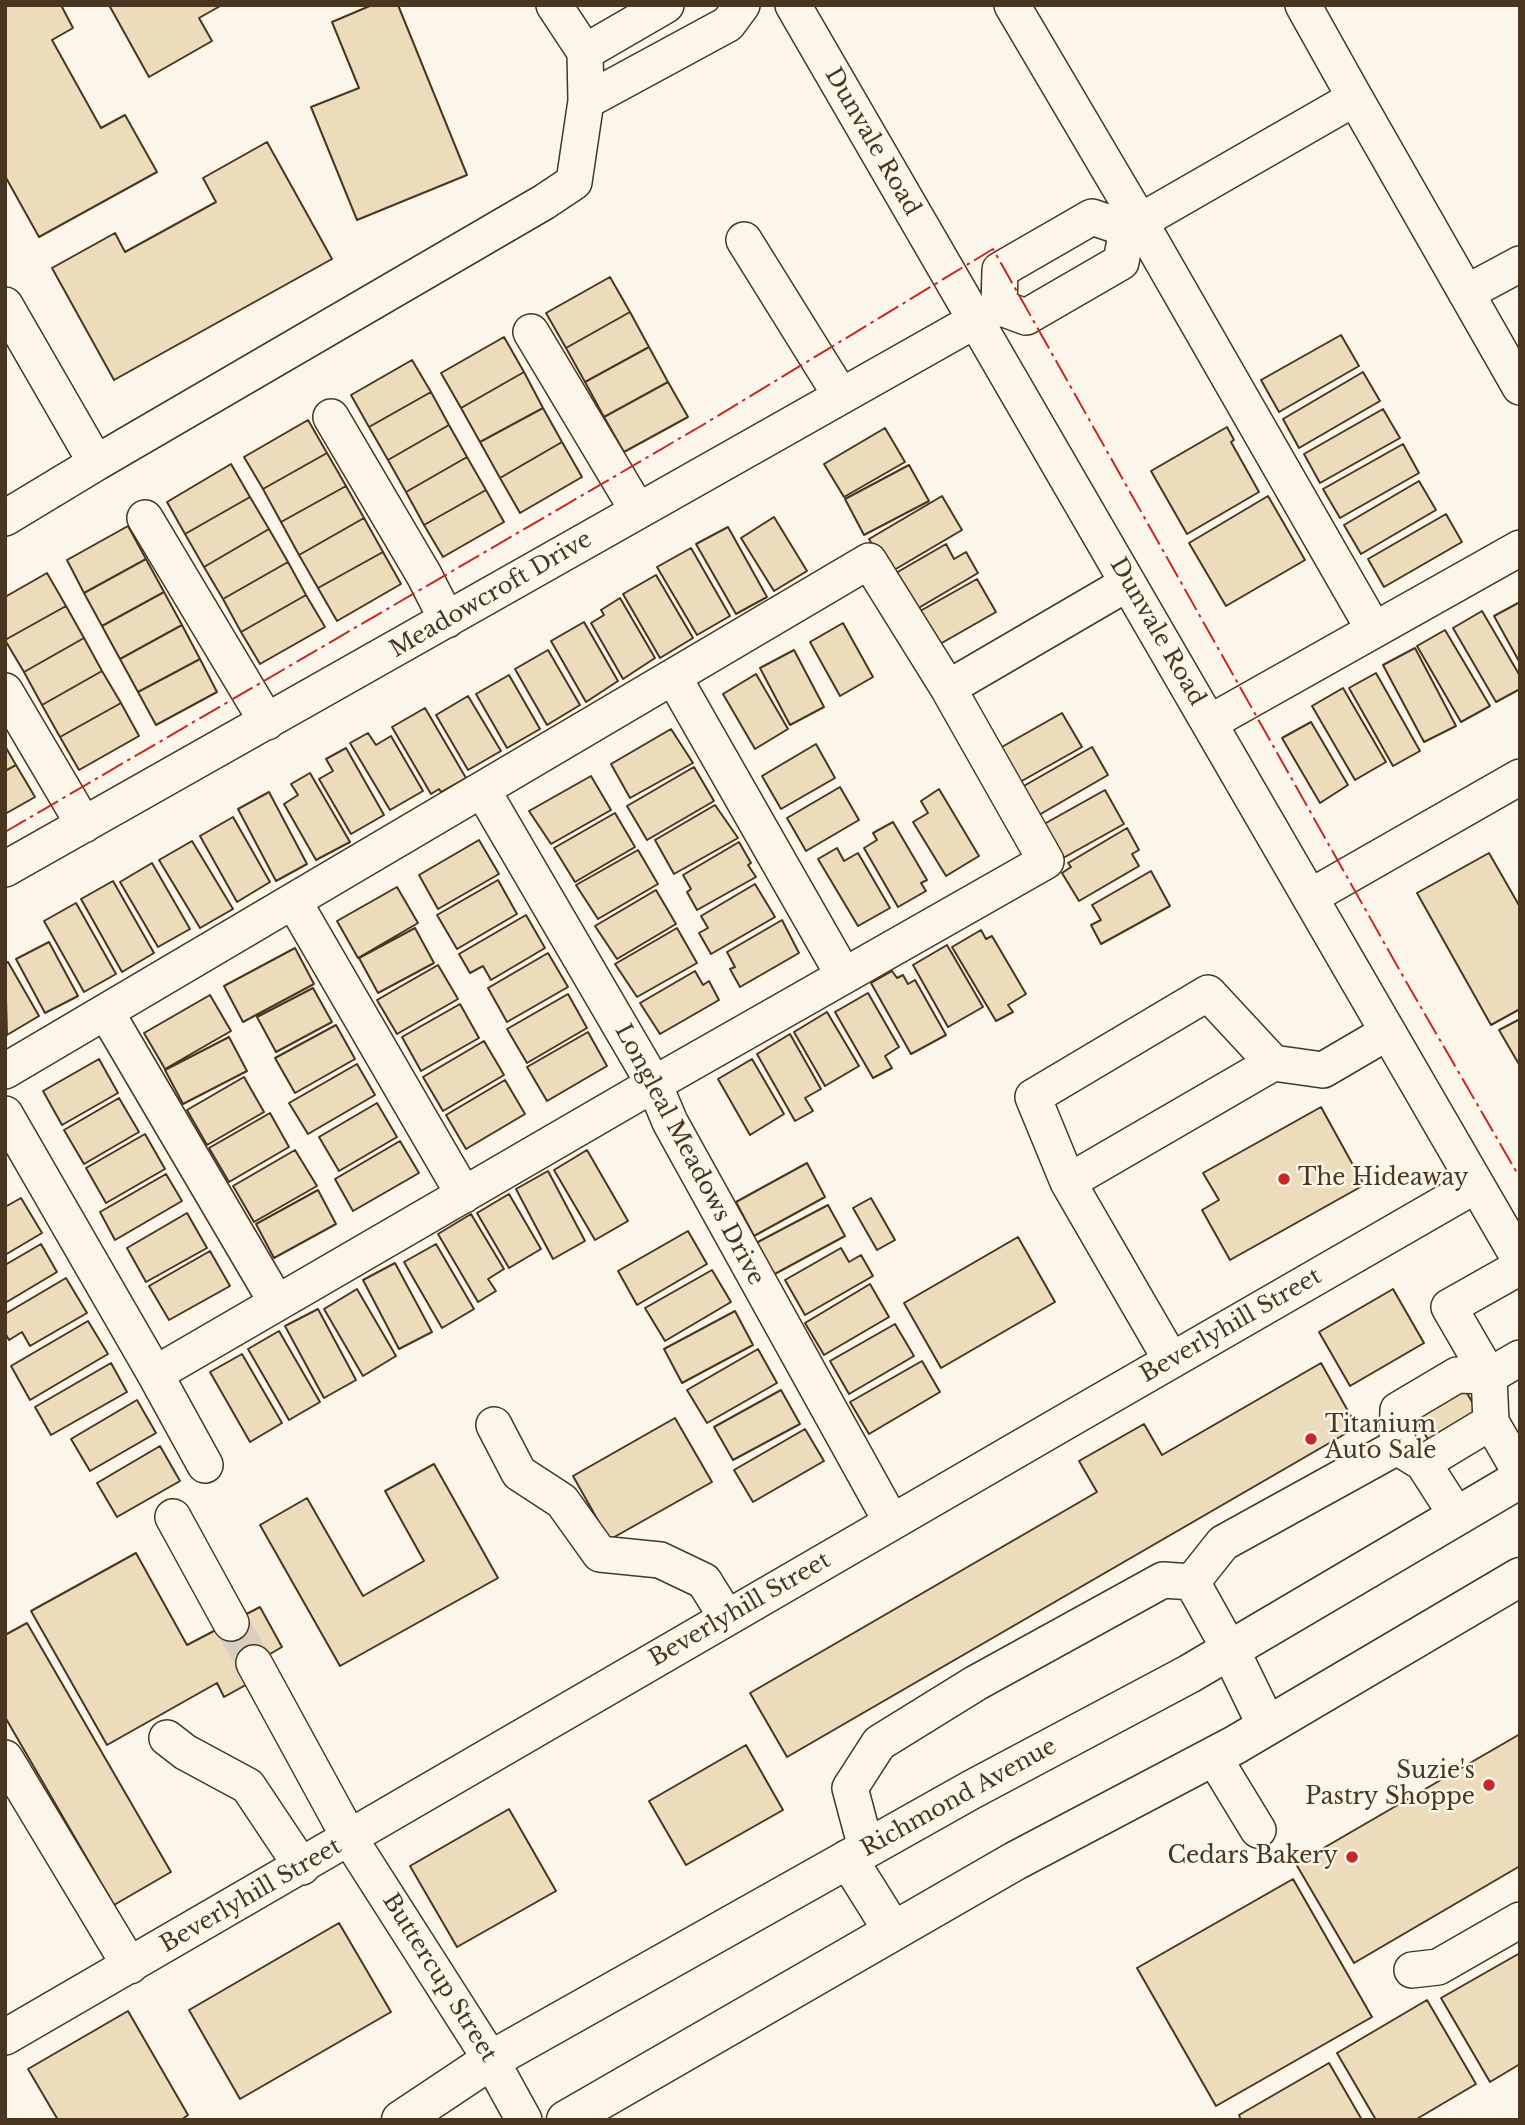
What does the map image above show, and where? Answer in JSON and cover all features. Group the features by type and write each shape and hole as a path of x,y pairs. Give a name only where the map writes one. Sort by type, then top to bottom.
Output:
{"main road":[{"name":"Richmond Avenue","path":"401,2120 491,2060 971,1790 1189,1674 1520,1479"},
{"path":"566,2120 1015,1861 1267,1726 1520,1577"},
{"path":"1230,1650 1267,1726"},
{"path":"857,1854 893,1931"}],"street":[{"path":"5,518 544,202 574,181 586,101 585,52 554,5"},
{"path":"585,52 666,5"},
{"path":"586,101 728,24 742,5"},
{"name":"Dunvale Road","path":"793,5 987,313 1128,583 1520,1260"},
{"path":"1012,5 1133,226 1374,630"},
{"path":"1303,5 1520,387"},
{"path":"1133,226 1092,217 1000,270 987,313 1026,317 1121,262 1133,226 1355,98"},
{"path":"744,240 841,396"},
{"path":"1466,293 1520,264"},
{"path":"5,305 96,463"},
{"name":"Meadowcroft Drive","path":"5,869 987,313"},
{"path":"531,332 638,511"},
{"path":"331,417 424,575 447,620"},
{"path":"145,518 267,722"},
{"path":"1209,723 1520,548"},
{"path":"5,1071 869,561 948,688 1046,861 653,1084 155,1374"},
{"path":"948,688 1128,583"},
{"path":"674,678 844,976"},
{"path":"5,691 84,825"},
{"path":"1310,897 1520,777"},
{"name":"Longleal Meadows Drive","path":"483,791 653,1084 676,1135 891,1521"},
{"path":"294,901 464,1195"},
{"path":"1171,1360 1068,1182 1033,1097 1208,993 1273,1063"},
{"path":"106,1012 277,1303"},
{"path":"1068,1182 1273,1063 1323,1070 1388,1032"},
{"path":"5,1114 205,1465"},
{"name":"Beverlyhill Street","path":"5,2037 302,1867 891,1521 1476,1185"},
{"path":"1520,1267 1449,1307 1489,1376 1491,1422 1520,1472"},
{"path":"1457,1516 1410,1455 1398,1410 1457,1375 1489,1376 1520,1358"},
{"path":"1192,1582 1223,1542 1410,1455 1491,1422"},
{"path":"494,1425 519,1473 562,1501 600,1554 660,1560 704,1581 727,1618"},
{"path":"173,1517 231,1623"},
{"path":"857,1854 850,1788 879,1743 976,1683 1163,1580 1192,1582"},
{"path":"1192,1582 1230,1650"},
{"name":"Buttercup Street","path":"254,1663 350,1839 491,2060 524,2120"},
{"path":"167,1738 185,1752 248,1786 302,1867"},
{"path":"1213,1756 1258,1830"},
{"path":"5,1758 130,1966"},
{"path":"1412,1970 1438,1967 1520,1920"}],"building":[{"path":"5,5 61,5 73,28 52,40 101,128 125,115 157,172 39,237 5,176"},
{"path":"109,5 222,5 199,18 212,41 149,77"},
{"path":"372,5 398,5 467,175 357,220 311,107 359,88 332,22"},
{"path":"267,142 332,259 114,380 52,268 115,233 125,252 216,202 203,178"},
{"path":"610,277 630,312 566,348 546,313"},
{"path":"630,312 649,347 585,382 566,348"},
{"path":"1341,335 1359,366 1279,412 1261,380"},
{"path":"504,337 524,372 461,408 441,373"},
{"path":"649,347 668,382 604,417 585,382"},
{"path":"412,360 431,392 369,427 351,395"},
{"path":"524,372 543,408 480,442 461,408"},
{"path":"1363,372 1380,401 1299,448 1283,419"},
{"path":"668,382 688,417 624,452 604,417"},
{"path":"431,392 449,425 388,460 369,427"},
{"path":"543,408 562,442 500,478 480,442"},
{"path":"1383,409 1400,438 1320,483 1304,454"},
{"path":"308,420 327,453 263,489 244,457"},
{"path":"449,425 467,457 406,492 388,460"},
{"path":"1227,427 1234,440 1231,442 1259,492 1187,534 1151,471"},
{"path":"885,428 905,462 844,497 824,464"},
{"path":"562,442 582,477 520,513 500,478"},
{"path":"1403,444 1419,473 1340,518 1323,489"},
{"path":"327,453 346,486 281,522 263,489"},
{"path":"467,457 486,490 424,525 406,492"},
{"path":"231,464 250,497 185,534 167,502"},
{"path":"909,465 929,501 864,535 845,499"},
{"path":"1419,481 1436,510 1361,554 1344,525"},
{"path":"346,486 364,518 299,555 281,522"},
{"path":"486,490 504,522 443,557 424,525"},
{"path":"942,496 962,530 889,573 869,539"},
{"path":"1268,496 1305,560 1226,606 1189,543"},
{"path":"250,497 269,529 204,567 185,534"},
{"path":"1446,514 1462,542 1384,587 1368,559"},
{"path":"774,517 807,571 774,591 741,538"},
{"path":"364,518 383,552 318,588 299,555"},
{"path":"128,526 146,559 84,593 67,560"},
{"path":"728,527 767,597 736,614 696,544"},
{"path":"269,529 288,562 223,599 204,567"},
{"path":"946,544 954,559 966,552 978,573 910,613 889,577"},
{"path":"691,548 730,616 697,635 657,567"},
{"path":"383,552 401,584 337,621 318,588"},
{"path":"146,559 164,592 102,626 84,593"},
{"path":"288,562 306,595 241,632 223,599"},
{"path":"47,573 66,606 5,640 5,597"},
{"path":"656,575 693,638 660,658 623,594"},
{"path":"977,579 996,612 933,648 913,615"},
{"path":"164,592 182,625 120,659 102,626"},
{"path":"306,595 325,627 260,664 241,632"},
{"path":"620,598 655,658 623,679 591,623 604,615 601,610"},
{"path":"1520,602 1520,663 1494,616"},
{"path":"66,606 84,638 24,672 5,640"},
{"path":"1482,611 1520,676 1520,689 1496,702 1453,628"},
{"path":"584,622 618,681 586,702 551,641"},
{"path":"843,623 873,677 840,696 810,642"},
{"path":"182,625 200,659 138,692 120,659"},
{"path":"1445,630 1490,706 1461,722 1417,646"},
{"path":"84,638 102,671 42,705 24,672"},
{"path":"1415,648 1456,726 1424,742 1383,665"},
{"path":"548,650 580,705 547,725 515,669"},
{"path":"794,650 824,707 790,725 760,668"},
{"path":"200,659 217,692 156,725 138,692"},
{"path":"102,671 121,703 60,737 42,705"},
{"path":"1376,673 1420,751 1393,766 1349,688"},
{"path":"756,674 788,729 755,749 723,694"},
{"path":"509,675 540,729 507,748 476,694"},
{"path":"1343,688 1386,762 1355,780 1312,706"},
{"path":"468,696 501,751 468,770 436,715"},
{"path":"121,703 139,736 79,770 60,737"},
{"path":"425,708 466,778 441,792 439,789 431,794 392,727"},
{"path":"1062,713 1082,747 1020,782 1000,748"},
{"path":"1311,722 1348,785 1320,803 1282,738"},
{"path":"671,729 693,763 630,798 611,764"},
{"path":"368,733 376,745 391,736 423,791 390,810 350,743"},
{"path":"816,744 835,778 781,809 762,776"},
{"path":"5,746 16,765 5,771"},
{"path":"1092,747 1108,775 1032,819 1015,791"},
{"path":"346,748 384,815 351,834 319,779 333,771 326,759"},
{"path":"16,765 35,797 5,814 5,771"},
{"path":"694,767 714,801 647,840 627,806"},
{"path":"310,773 350,842 316,860 284,804 298,795 291,784"},
{"path":"591,776 611,810 551,844 529,811"},
{"path":"840,787 859,820 806,851 787,818"},
{"path":"939,789 979,856 946,876 913,822 928,813 921,801"},
{"path":"1105,790 1124,824 1056,862 1037,828"},
{"path":"269,792 307,864 276,881 238,809"},
{"path":"715,805 738,838 674,874 655,840"},
{"path":"615,813 635,847 575,882 554,848"},
{"path":"233,817 270,882 237,902 200,836"},
{"path":"893,822 927,880 921,883 926,891 898,907 864,848 877,840 873,833"},
{"path":"1127,828 1139,850 1132,854 1139,866 1079,901 1062,873 1071,867 1068,863"},
{"path":"479,840 499,874 438,909 419,875"},
{"path":"192,841 233,909 200,928 159,860"},
{"path":"739,842 756,877 697,910 687,892 691,889 683,875"},
{"path":"837,848 844,861 858,853 890,908 858,926 818,859"},
{"path":"638,850 658,884 598,919 576,885"},
{"path":"1489,853 1520,907 1520,1009 1491,1025 1417,893"},
{"path":"152,863 190,929 158,947 120,882"},
{"path":"1151,871 1170,906 1101,944 1091,925 1101,920 1092,905"},
{"path":"498,880 517,914 457,949 437,915"},
{"path":"113,881 154,953 122,972 81,899"},
{"path":"755,884 775,917 711,954 699,933 708,928 701,916"},
{"path":"397,887 418,923 358,958 337,921"},
{"path":"656,890 676,924 617,959 595,926"},
{"path":"76,903 116,974 84,992 44,921"},
{"path":"526,915 545,948 491,980 483,966 470,973 459,954"},
{"path":"782,920 799,953 740,987 730,969 735,967 727,952"},
{"path":"415,928 434,963 378,993 359,958"},
{"path":"677,928 697,963 637,997 615,964"},
{"path":"981,930 986,939 992,936 1026,994 1008,1005 1013,1012 996,1021 952,947"},
{"path":"49,942 78,996 45,1013 16,959"},
{"path":"947,945 983,1007 948,1027 913,965"},
{"path":"295,948 314,984 243,1022 224,986"},
{"path":"548,953 568,987 507,1022 488,988"},
{"path":"8,962 39,1016 7,1035 5,963"},
{"path":"438,965 458,999 397,1034 377,1000"},
{"path":"695,971 703,985 709,981 719,1000 660,1034 640,1003"},
{"path":"892,971 897,978 903,975 908,984 915,980 946,1035 911,1054 871,983"},
{"path":"313,988 332,1022 276,1052 257,1017"},
{"path":"868,993 899,1047 885,1056 892,1068 873,1078 835,1012"},
{"path":"568,994 587,1028 527,1063 507,1029"},
{"path":"210,995 231,1031 165,1069 144,1033"},
{"path":"460,1004 479,1038 421,1071 402,1037"},
{"path":"827,1012 859,1066 825,1086 794,1032"},
{"path":"1520,1019 1520,1066 1499,1030"},
{"path":"336,1025 355,1059 295,1093 275,1058"},
{"path":"588,1032 607,1066 547,1101 527,1067"},
{"path":"790,1034 821,1089 805,1098 813,1111 795,1121 757,1054"},
{"path":"229,1037 247,1071 183,1104 165,1070"},
{"path":"484,1041 504,1075 443,1111 423,1077"},
{"path":"99,1059 118,1093 62,1125 43,1091"},
{"path":"752,1059 784,1114 750,1135 718,1079"},
{"path":"357,1064 375,1095 308,1134 289,1103"},
{"path":"244,1077 264,1112 207,1145 187,1110"},
{"path":"505,1080 525,1114 466,1149 446,1115"},
{"path":"119,1098 139,1132 84,1164 64,1130"},
{"path":"377,1103 397,1137 339,1171 319,1137"},
{"name":"The Hideaway","path":"1321,1107 1364,1185 1230,1260 1202,1210 1219,1200 1203,1173"},
{"path":"270,1113 289,1147 229,1182 209,1148"},
{"path":"145,1134 165,1169 106,1203 86,1168"},
{"path":"400,1141 419,1173 353,1211 335,1179"},
{"path":"295,1150 317,1186 254,1222 233,1186"},
{"path":"587,1150 628,1221 595,1240 554,1170"},
{"path":"807,1163 825,1197 754,1236 736,1202"},
{"path":"548,1171 585,1241 553,1259 516,1189"},
{"path":"166,1174 182,1201 115,1240 100,1212"},
{"path":"318,1190 336,1224 274,1258 256,1224"},
{"path":"509,1194 541,1249 509,1268 477,1213"},
{"path":"21,1198 42,1233 5,1255 5,1207"},
{"path":"871,1198 895,1240 877,1250 853,1208"},
{"path":"828,1205 845,1236 773,1275 756,1243"},
{"path":"187,1213 207,1248 146,1282 127,1248"},
{"path":"471,1214 504,1269 488,1279 496,1291 478,1302 438,1234"},
{"path":"688,1231 707,1264 637,1305 618,1271"},
{"path":"1018,1237 1055,1302 941,1368 904,1303"},
{"path":"41,1244 57,1272 5,1303 5,1265"},
{"path":"436,1244 474,1309 442,1328 404,1262"},
{"path":"841,1248 849,1262 861,1255 873,1276 805,1315 785,1280"},
{"path":"210,1251 230,1286 169,1320 149,1286"},
{"path":"395,1263 432,1332 399,1349 363,1280"},
{"path":"712,1270 731,1302 665,1341 645,1308"},
{"path":"66,1278 87,1313 30,1346 22,1332 9,1340 5,1333 5,1314"},
{"path":"870,1284 889,1317 824,1355 805,1323"},
{"path":"357,1289 396,1356 363,1376 324,1309"},
{"path":"1393,1289 1424,1343 1350,1386 1319,1332"},
{"path":"318,1309 356,1380 324,1398 285,1326"},
{"path":"735,1311 753,1345 682,1383 664,1349"},
{"path":"88,1321 108,1354 30,1400 11,1366"},
{"path":"895,1324 914,1356 849,1394 830,1361"},
{"path":"279,1331 320,1402 289,1420 248,1349"},
{"path":"758,1349 777,1383 707,1423 687,1390"},
{"path":"242,1354 282,1423 250,1442 210,1372"},
{"path":"922,1361 940,1392 869,1434 850,1402"},
{"path":"111,1363 127,1392 51,1435 35,1407"},
{"path":"1321,1363 1357,1427 787,1757 750,1693 1097,1492 1079,1461 1144,1424 1162,1455"},
{"path":"1464,1388 1478,1412 1429,1441 1415,1418"},
{"path":"781,1390 800,1424 733,1460 714,1427"},
{"path":"137,1400 156,1433 90,1471 71,1439"},
{"path":"675,1418 712,1482 609,1540 573,1476"},
{"path":"805,1429 824,1461 753,1502 734,1470"},
{"path":"160,1446 180,1481 117,1517 97,1483"},
{"path":"434,1464 498,1578 340,1666 260,1525 307,1498 363,1596 424,1561 385,1491"},
{"path":"136,1553 187,1645 260,1607 282,1647 244,1669 251,1682 224,1697 217,1683 107,1745 31,1611"},
{"path":"27,1623 171,1872 114,1905 5,1717 5,1635"},
{"path":"1520,1734 1520,1866 1354,1963 1296,1864"},
{"path":"746,1745 783,1810 686,1865 649,1801"},
{"path":"509,1809 556,1891 457,1947 410,1866"},
{"path":"1293,1879 1372,2017 1216,2106 1137,1968"},
{"path":"339,1923 391,2012 240,2099 189,2010"},
{"path":"1520,1953 1520,2064 1490,2082 1441,1998"},
{"path":"1427,2000 1476,2084 1415,2120 1376,2120 1337,2053"},
{"path":"128,2011 188,2115 181,2120 58,2120 28,2069"},
{"path":"1329,2063 1362,2120 1241,2120 1239,2115"}],"tunnel":[{"path":"231,1623 254,1663"}],"power":[{"path":"5,832 701,426 993,249 1404,978 1520,1178"}],"place":[{"name":"The Hideaway","path":"1284,1179"},
{"name":"Titanium Auto Sale","path":"1311,1439"},
{"name":"Suzie's Pastry Shoppe","path":"1489,1785"},
{"name":"Cedars Bakery","path":"1352,1857"}]}
